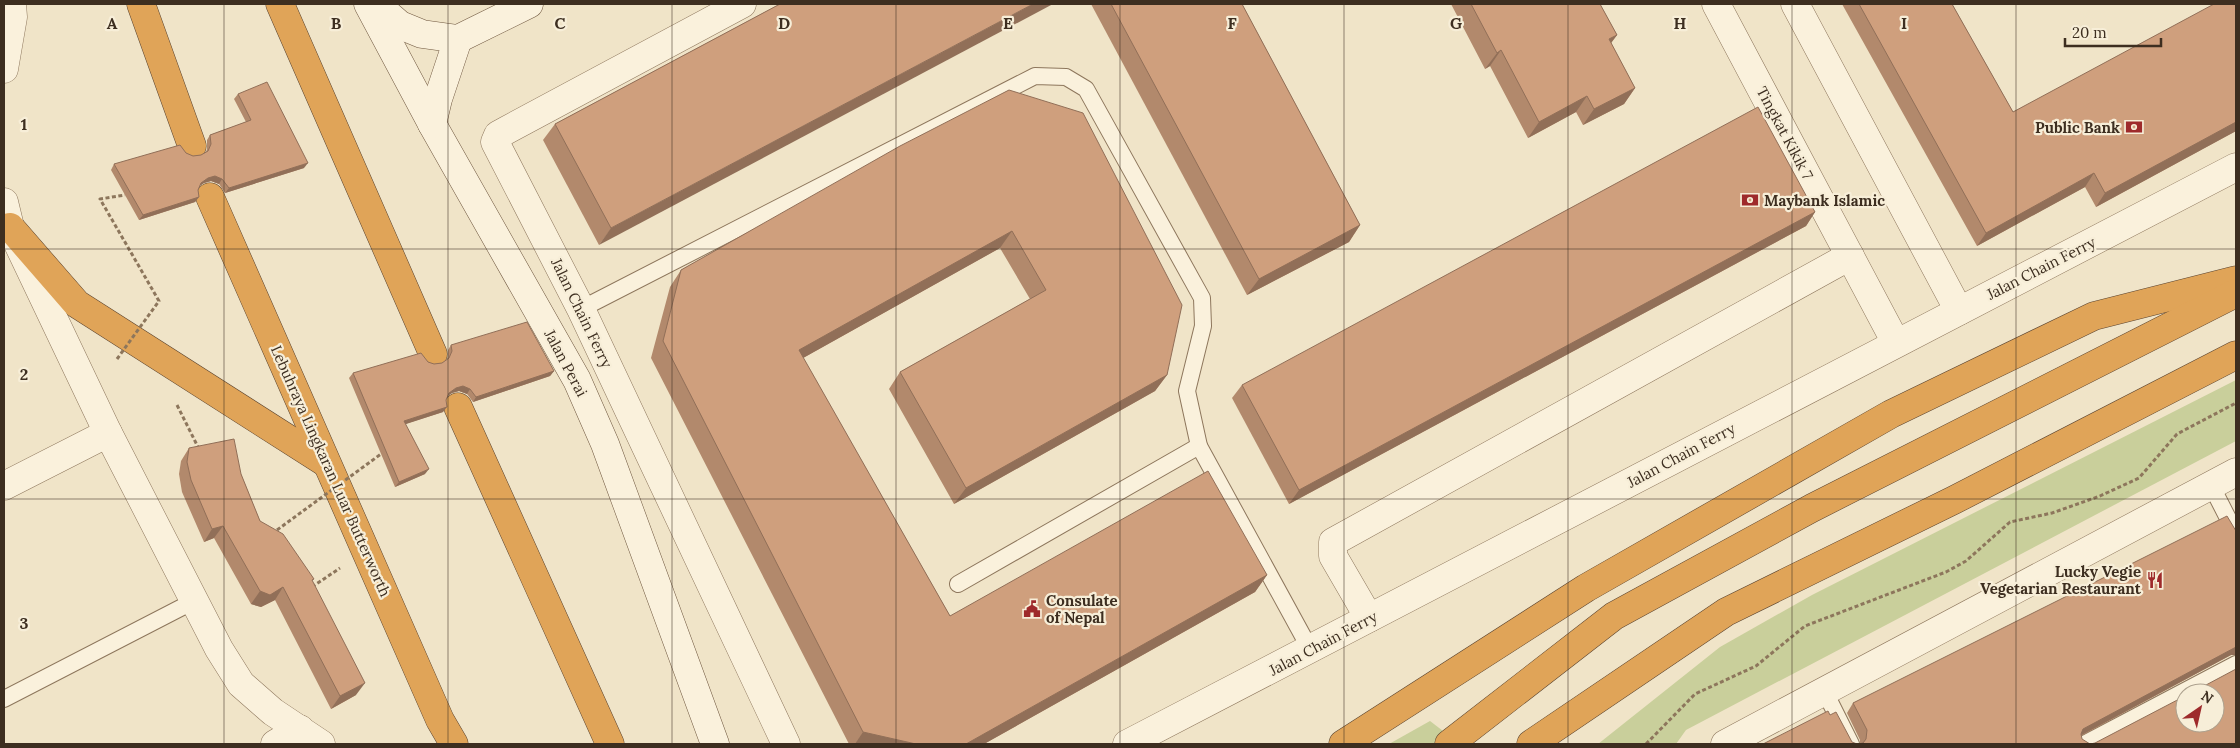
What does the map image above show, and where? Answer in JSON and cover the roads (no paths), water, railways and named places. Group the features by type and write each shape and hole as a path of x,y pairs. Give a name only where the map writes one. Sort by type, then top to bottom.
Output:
{"highway":[{"path":"141,4 192,146"},
{"path":"280,4 433,354"},
{"name":"Lebuhraya Lingkaran Luar Butterworth","path":"210,197 440,720 454,744"},
{"path":"7,214 77,304 326,463"},
{"path":"1343,744 1586,588 1891,414 2094,316 2236,280"},
{"path":"1449,744 1614,616 1812,508 2236,293"},
{"path":"1531,744 1726,612 1954,500 2236,355"},
{"path":"458,407 610,744"}],"street":[{"path":"4,69 13,17 12,4"},
{"name":"Jalan Perai","path":"368,4 432,124 577,380 605,444 715,744"},
{"path":"376,4 400,25 422,34 458,39 526,4"},
{"name":"Jalan Chain Ferry","path":"742,4 498,135 495,142 581,309 786,744"},
{"name":"Tingkat Kikik 7","path":"1716,4 1896,343"},
{"path":"1795,4 1959,311"},
{"path":"432,124 438,99 458,39"},
{"name":"Jalan Chain Ferry","path":"1127,744 2236,167"},
{"path":"7,214 108,432 219,649 241,684 273,712 310,737"},
{"path":"1369,618 1333,556 1333,542 1850,256"},
{"path":"4,486 108,432"},
{"path":"1725,744 2236,472"},
{"path":"274,744 310,737"}],"lane":[{"path":"581,309 1035,76 1066,77 1086,89 1202,298 1203,326 1187,391 1199,446 1310,649"},
{"path":"958,584 1199,446"},
{"path":"2211,485 2236,534"},
{"path":"4,699 194,601"},
{"path":"2084,744 2236,664"},
{"path":"1825,692 1851,744"}],"place":[{"name":"Public Bank","path":"2134,127"},
{"name":"Maybank Islamic","path":"1750,200"},
{"name":"Lucky Vegie Vegetarian Restaurant","path":"2155,580"},
{"name":"Consulate of Nepal","path":"1032,609"}]}
